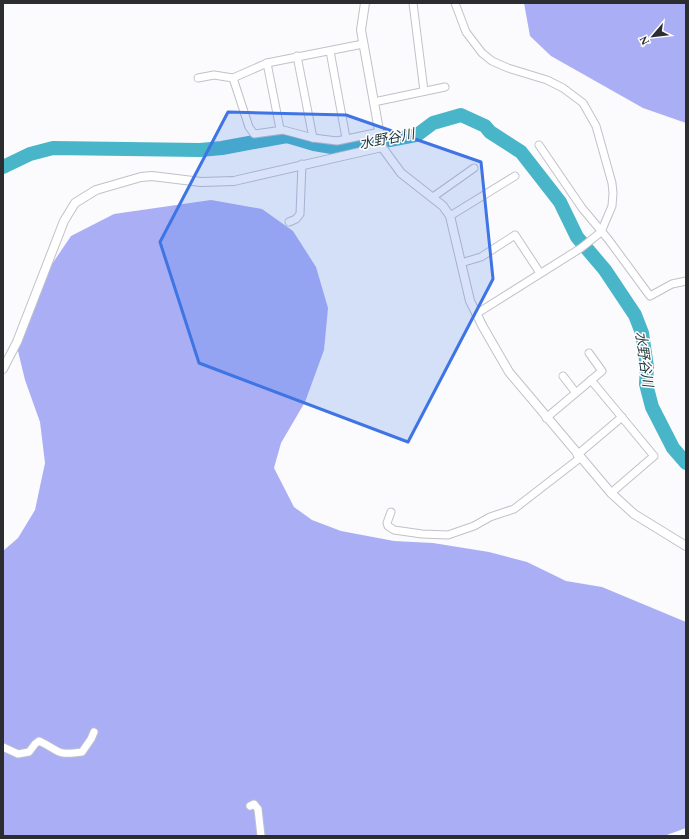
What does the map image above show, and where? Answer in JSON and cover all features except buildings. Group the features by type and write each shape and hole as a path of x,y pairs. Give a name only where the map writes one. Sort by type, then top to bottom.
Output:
{"street":[{"path":"365,3 361,26 363,44 381,139 401,173 433,197 443,206 450,216 466,288 476,314 509,372 546,418 611,493 634,514 686,546"},
{"path":"413,3 424,91"},
{"path":"455,3 466,32 482,53 492,61 508,68 547,80 563,88 583,103 591,114 596,126 612,183 613,193 612,206 601,232 583,246 476,314"},
{"path":"198,78 214,75 233,78 267,63 363,44"},
{"path":"330,51 346,138"},
{"path":"297,56 313,138"},
{"path":"267,63 280,129"},
{"path":"233,78 249,127 254,134 280,129 331,142 346,138 381,139"},
{"path":"374,102 445,87"},
{"path":"3,369 20,335 64,220 69,211 84,196 96,190 141,177 152,176 215,183 234,180 302,164 381,139"},
{"path":"539,146 582,208 650,296 672,284 686,281"},
{"path":"289,222 296,219 300,214 302,164"},
{"path":"433,197 474,168"},
{"path":"450,216 515,176"},
{"path":"461,263 481,257 516,235 540,273"},
{"path":"546,418 602,371 589,353"},
{"path":"563,376 576,393"},
{"path":"591,380 654,456 611,493"},
{"path":"391,512 386,523 394,530 422,534 448,535 474,526 490,517 514,509 579,456 622,417"},
{"path":"3,747 18,754 29,752 39,741 49,746 54,751 65,755 82,752 94,732"},
{"path":"250,806 254,804 258,809 261,836"}],"highlighted area":[{"path":"228,112 346,115 481,162 493,279 408,442 199,363 160,242"}],"shaded area":[{"path":"524,3 686,3 686,123 643,108 551,56 530,36"},
{"path":"211,200 262,209 293,231 316,267 328,308 324,350 305,402 281,443 274,468 294,507 312,520 341,531 394,541 433,543 489,552 527,562 566,581 602,587 686,622 686,828 664,836 3,836 3,551 18,538 35,510 45,463 40,422 25,380 17,347 46,273 71,236 114,214"}],"waterway":[{"name":"水野谷川","path":"3,167 30,154 53,148 200,150 222,148 287,136 314,144 338,148 369,141 391,140 417,135 433,123 461,115 485,126 490,132 521,152 560,202 577,237 605,270 635,315 642,333 647,367 646,384 652,407 673,448 686,463"}]}
